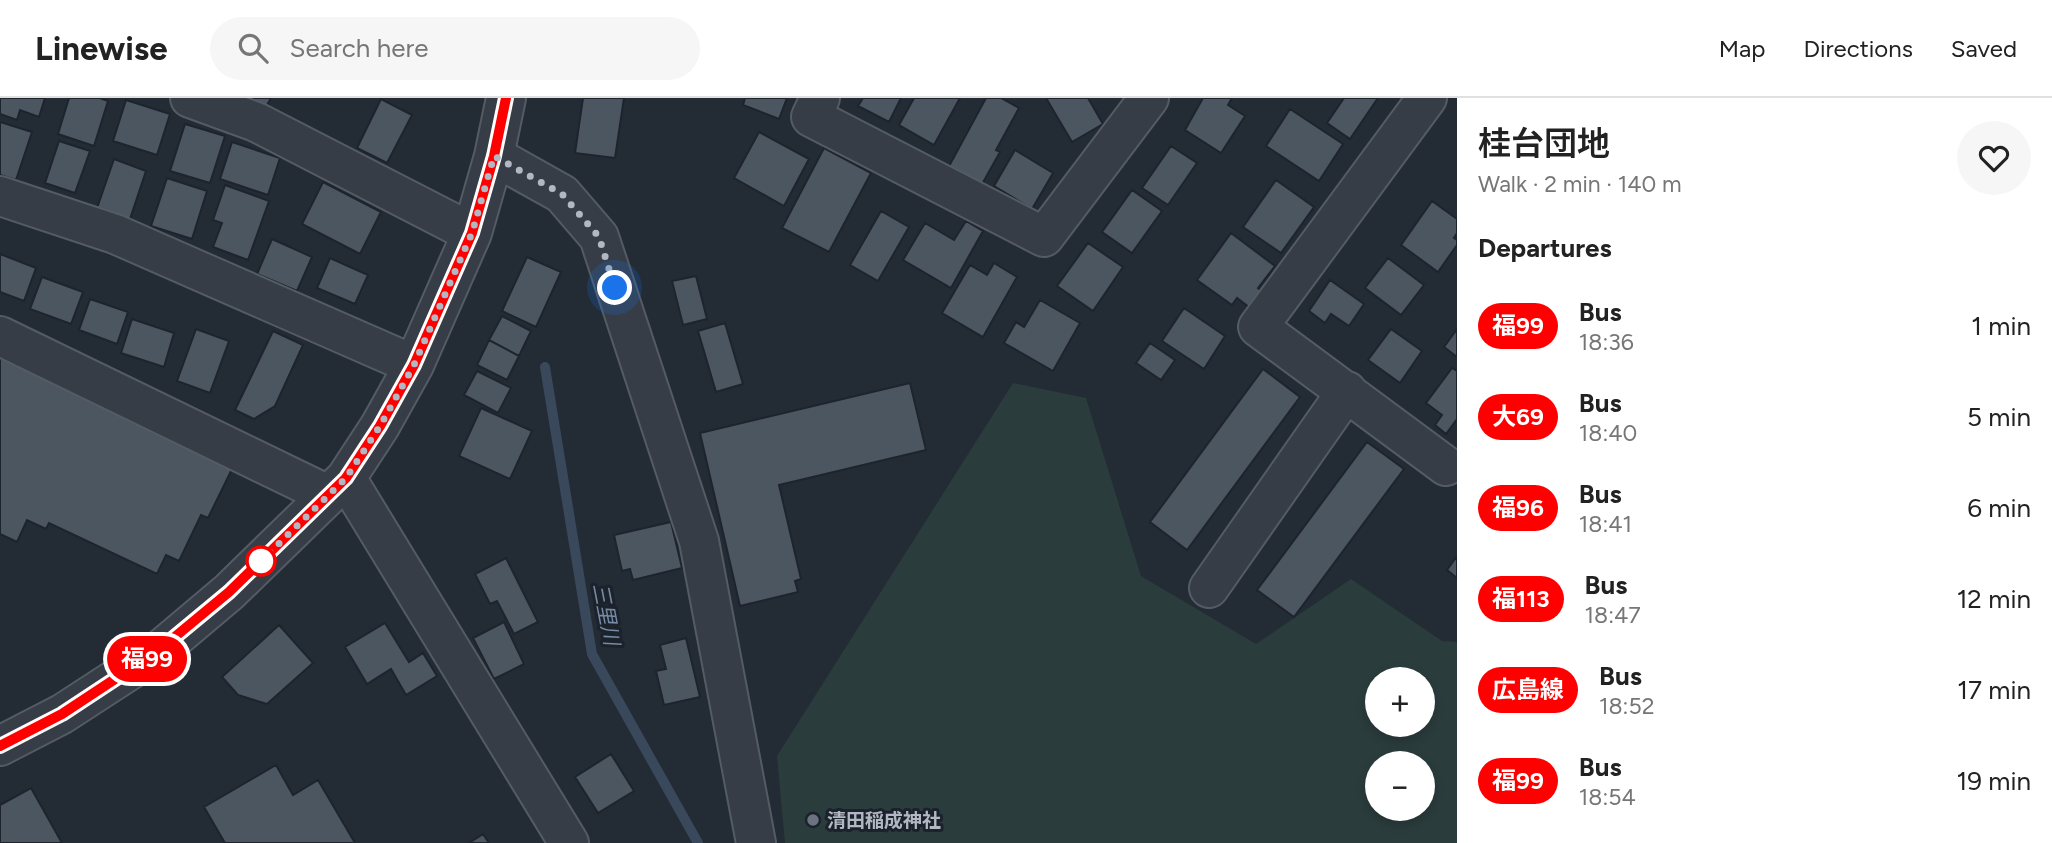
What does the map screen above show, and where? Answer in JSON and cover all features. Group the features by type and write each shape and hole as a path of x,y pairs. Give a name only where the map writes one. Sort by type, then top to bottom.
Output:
{"street":[{"path":"190,98 256,122 472,233"},
{"path":"0,746 62,714 159,650 229,592 337,486 380,426 414,365 472,233 494,156 506,98"},
{"path":"820,98 811,117 1044,237 1149,98"},
{"path":"1427,98 1258,327 1453,463"},
{"path":"494,156 562,194 599,237 699,541 756,843"},
{"path":"0,196 115,234 414,365"},
{"path":"0,336 337,486 569,843"},
{"path":"1209,588 1347,391"}],"shaded area":[{"path":"1013,383 1086,398 1141,576 1256,644 1351,579 1442,641 1457,642 1457,843 785,843 777,756"}],"building":[{"path":"0,98 45,98 39,117 20,110 17,120 0,114"},
{"path":"69,98 100,98 108,101 94,146 58,134"},
{"path":"249,98 271,98 266,107"},
{"path":"583,98 624,98 615,158 575,153"},
{"path":"745,98 787,98 779,119 743,105"},
{"path":"863,98 901,98 889,122 858,106"},
{"path":"914,98 960,98 934,145 899,125"},
{"path":"986,98 1001,98 1019,108 996,150 1000,152 981,186 948,168"},
{"path":"1046,98 1088,98 1103,124 1072,142"},
{"path":"1203,98 1232,98 1228,105 1245,116 1221,153 1185,130"},
{"path":"1344,98 1378,98 1350,139 1327,123"},
{"path":"381,99 412,115 387,163 357,148"},
{"path":"126,100 170,114 157,155 113,141"},
{"path":"1290,109 1343,144 1319,181 1266,146"},
{"path":"0,122 32,132 16,180 0,175"},
{"path":"185,124 225,136 210,183 170,171"},
{"path":"759,132 809,159 784,206 734,178"},
{"path":"59,141 90,151 75,193 45,183"},
{"path":"232,142 280,158 268,195 220,179"},
{"path":"1171,146 1197,163 1168,205 1142,188"},
{"path":"824,148 871,173 829,252 782,228"},
{"path":"1015,150 1053,173 1032,209 994,186"},
{"path":"114,159 146,171 129,222 96,211"},
{"path":"167,178 207,191 192,239 151,226"},
{"path":"1276,180 1314,207 1281,253 1243,227"},
{"path":"323,182 381,212 360,254 302,224"},
{"path":"225,185 269,201 248,260 213,247 222,223 213,220"},
{"path":"1132,190 1162,211 1132,253 1102,232"},
{"path":"1432,201 1457,219 1457,233 1454,238 1457,245 1438,272 1401,245"},
{"path":"881,211 909,227 878,281 850,265"},
{"path":"966,221 983,231 951,288 903,260 925,223 954,240"},
{"path":"1231,233 1275,266 1258,288 1266,294 1254,311 1237,298 1232,305 1197,280"},
{"path":"272,239 312,257 297,291 257,274"},
{"path":"1088,243 1123,267 1093,311 1057,286"},
{"path":"0,254 36,268 24,301 0,292"},
{"path":"527,257 561,272 536,327 502,311"},
{"path":"330,258 368,275 355,304 317,288"},
{"path":"1388,258 1424,285 1401,315 1365,288"},
{"path":"994,263 1017,277 983,337 942,313 970,265 987,275"},
{"path":"696,276 707,319 683,325 672,281"},
{"path":"42,277 83,292 71,324 30,309"},
{"path":"1330,280 1364,304 1349,326 1331,314 1325,323 1309,311"},
{"path":"90,299 128,312 117,344 79,330"},
{"path":"1040,300 1080,323 1053,371 1004,343 1016,322 1024,327"},
{"path":"1184,308 1225,336 1204,369 1162,341"},
{"path":"502,316 531,331 519,356 489,340"},
{"path":"132,319 174,333 164,367 121,353"},
{"path":"725,323 743,384 716,392 698,331"},
{"path":"196,329 229,341 210,393 177,381"},
{"path":"1391,329 1422,351 1400,383 1368,360"},
{"path":"1457,329 1457,357 1444,347"},
{"path":"273,331 303,345 275,406 254,419 235,410"},
{"path":"489,340 519,356 507,380 477,365"},
{"path":"1150,343 1175,360 1161,380 1136,363"},
{"path":"0,358 234,465 208,518 201,515 179,561 166,555 157,574 49,523 46,529 27,520 17,542 0,534"},
{"path":"1452,368 1457,371 1457,419 1446,434 1435,425 1442,415 1426,403"},
{"path":"1263,369 1300,397 1187,550 1150,522"},
{"path":"477,371 511,388 498,413 464,395"},
{"path":"910,383 926,450 779,485 801,579 795,581 798,592 740,606 700,433"},
{"path":"481,408 532,431 510,479 459,456"},
{"path":"1367,442 1404,469 1294,617 1257,590"},
{"path":"671,522 682,568 633,580 630,569 622,571 614,535"},
{"path":"1457,556 1457,578 1447,570"},
{"path":"506,558 538,622 514,634 497,601 490,604 475,574"},
{"path":"504,622 524,664 494,679 473,638"},
{"path":"385,623 409,662 423,653 437,676 406,695 391,669 367,684 345,647"},
{"path":"279,625 313,663 267,704 238,695 222,677"},
{"path":"686,638 700,697 664,705 656,671 666,669 660,645"},
{"path":"611,754 634,791 598,813 575,777"},
{"path":"276,765 293,795 318,780 355,843 225,843 204,807"},
{"path":"31,788 62,843 0,843 0,805"},
{"path":"483,834 489,843 469,843"}],"waterway":[{"name":"三里川","path":"545,367 592,654 698,843"}],"bus line":[{"name":"福99","path":"0,746 62,714 159,650 229,592 346,478 380,426 414,365 472,233 494,156 506,98"}],"place":[{"name":"清田稲成神社","path":"813,820"}],"route":[{"path":"261,561 346,478 380,426 414,365 472,233 494,156 562,194 599,237 615,288"}]}
